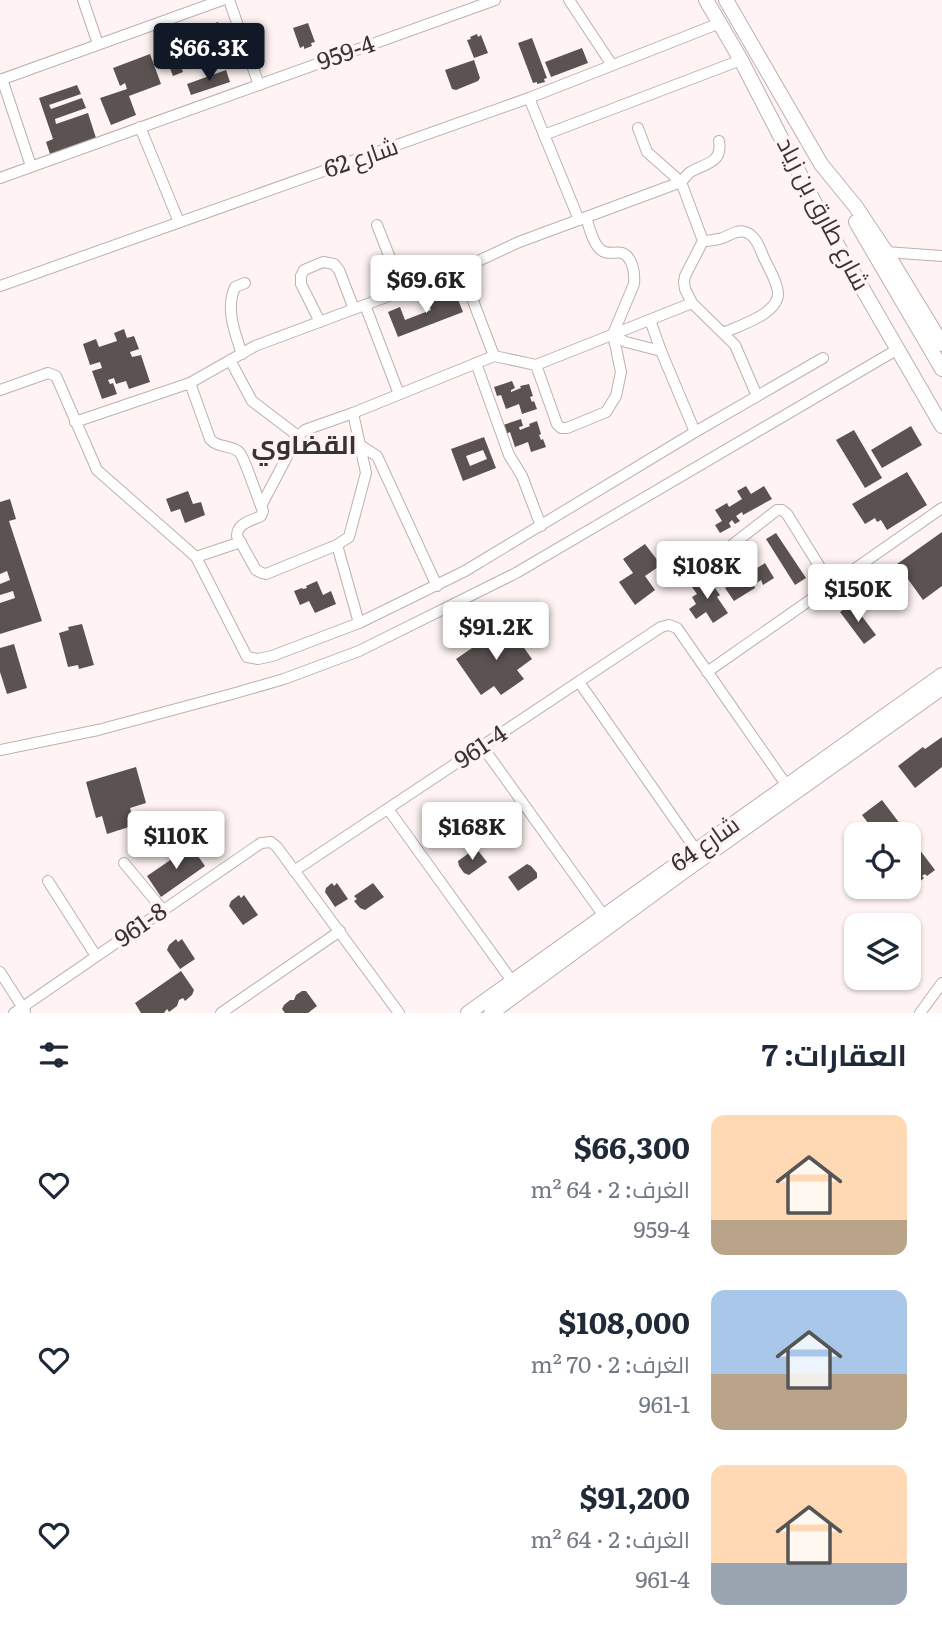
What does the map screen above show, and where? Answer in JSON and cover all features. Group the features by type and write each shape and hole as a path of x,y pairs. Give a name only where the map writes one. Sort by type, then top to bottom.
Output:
{"main road":[{"name":"شارع طارق بن زياد","path":"706,0 741,60 828,229 942,426"},
{"name":"شارع طارق بن زياد","path":"726,0 821,164 886,252 942,344"},
{"path":"792,156 942,408"},
{"path":"821,164 942,369"},
{"name":"شارع 64","path":"468,1013 942,675"},
{"name":"شارع 64","path":"491,1013 683,872 942,688"}],"street":[{"path":"83,0 98,44"},
{"path":"31,166 1,79 222,0"},
{"path":"229,0 259,85"},
{"name":"959-4","path":"0,178 495,0"},
{"path":"569,0 611,65"},
{"name":"شارع 62","path":"0,286 529,98 720,23"},
{"path":"544,135 741,60"},
{"path":"529,98 582,219 598,248 604,253 622,253 629,258 635,275 634,284 613,335 621,373 616,396 606,412 561,428 557,424 536,365"},
{"path":"140,127 179,222"},
{"path":"638,128 647,152 681,183 703,242 685,276 685,289 692,303 735,345 757,396"},
{"path":"75,422 190,383 255,346 461,269 520,242 681,183 688,174 712,162 719,154 719,141"},
{"path":"377,225 402,291"},
{"path":"703,242 721,239 736,232 749,233 756,240 778,292 775,304 761,316 723,333"},
{"path":"886,252 942,257"},
{"path":"320,322 301,284 300,276 304,270 323,262 334,264 339,270 399,394"},
{"path":"461,269 494,356"},
{"path":"242,354 233,327 231,307 235,287 245,283"},
{"path":"261,506 298,436 305,430 494,356 536,365 692,303"},
{"path":"650,320 695,432"},
{"path":"613,335 626,342 661,351"},
{"path":"0,750 98,730 232,694 284,679 359,651 516,573 898,349"},
{"path":"0,390 48,373 55,376 97,470 196,557 247,657 258,659 359,622 466,572 695,432 823,358"},
{"path":"230,360 252,401 298,436"},
{"path":"476,363 509,454 522,476 541,526"},
{"path":"190,383 210,439 214,444 231,447 240,453 263,511 261,516 240,526 237,536 256,570 266,574 337,545 349,537 366,473 353,413"},
{"path":"360,445 377,456 437,586"},
{"path":"787,786 707,672 942,508"},
{"path":"706,565 777,510 782,510 831,585"},
{"path":"196,557 241,542"},
{"path":"337,545 359,622"},
{"name":"961-4","path":"294,871 660,627 669,625 677,628 707,672"},
{"path":"579,682 696,850"},
{"path":"482,746 604,916"},
{"path":"388,809 512,981"},
{"name":"961-8","path":"21,1011 261,843 271,842 277,847 294,871"},
{"path":"124,863 163,910"},
{"path":"294,871 399,1013"},
{"path":"48,881 96,956"},
{"path":"221,1013 340,931"},
{"path":"0,972 21,1011"},
{"path":"924,1012 942,983"}],"building":[{"path":"218,22 230,55 217,60 209,38 205,39 208,46 198,49 196,42 187,46 189,52 181,55 178,49 175,50 183,72 173,76 160,43"},
{"path":"308,23 315,42 304,49 304,46 300,48 293,28"},
{"path":"477,34 478,37 481,35 488,53 474,58 467,40"},
{"path":"532,38 547,78 544,79 545,82 537,84 533,83 518,43"},
{"path":"582,48 588,63 551,77 545,62"},
{"path":"150,54 161,84 129,96 136,115 111,125 100,98 127,89 125,83 120,86 113,68"},
{"path":"474,60 480,78 478,81 456,90 452,89 445,70"},
{"path":"226,70 230,82 191,95 187,84"},
{"path":"77,85 81,94 49,105 51,109 82,98 86,108 55,119 56,124 88,113 96,138 50,154 46,142 53,139 39,98"},
{"path":"455,292 463,312 398,337 388,312 400,307 405,320 431,310 428,303"},
{"path":"124,329 127,338 134,336 139,349 130,352 132,357 141,355 150,382 129,389 126,381 116,384 114,378 108,380 110,384 113,383 117,394 102,399 92,371 102,368 100,362 90,365 83,344 96,339 99,347 117,341 114,333"},
{"path":"512,381 515,388 511,392 529,384 533,396 530,397 537,409 522,414 519,404 506,409 501,395 497,396 494,387"},
{"path":"521,419 523,426 519,427 520,430 537,421 541,434 539,435 546,447 531,452 528,442 515,447 510,432 506,434 503,425"},
{"path":"911,426 922,445 882,468 871,450"},
{"path":"854,430 882,478 865,488 836,440"},
{"path":"484,437 496,468 463,481 451,449","holes":["483,450 487,459 470,466 466,456"]},
{"path":"907,472 927,505 887,530 881,520 877,522 875,518 865,524 852,504"},
{"path":"746,486 751,494 764,486 772,499 743,515 742,512 736,516 740,521 735,524 732,520 729,523 731,527 720,533 715,525 722,521 715,510 727,503 729,507 742,499 737,491"},
{"path":"188,491 193,504 201,502 205,515 185,523 180,509 171,512 166,499"},
{"path":"10,499 16,519 9,521 42,621 0,634 0,603 15,598 13,591 0,595 0,584 10,580 7,571 0,574 0,502"},
{"path":"942,532 942,586 923,600 897,564"},
{"path":"776,533 806,578 795,585 766,539"},
{"path":"645,544 661,565 645,576 655,590 635,605 619,582 633,573 623,559"},
{"path":"765,563 774,578 763,585 761,580 754,585 755,588 734,601 725,588 732,583 730,579 738,574 741,578"},
{"path":"707,577 720,595 717,597 728,613 713,623 706,612 696,619 689,609 696,604 692,597 697,594 692,587"},
{"path":"317,581 323,595 331,591 336,604 315,613 309,601 300,605 294,591 307,588 306,586"},
{"path":"852,603 876,635 864,644 840,612"},
{"path":"82,624 94,665 79,669 78,665 68,667 59,633 69,630 68,627"},
{"path":"507,624 532,659 517,670 524,679 501,695 494,686 481,695 456,659"},
{"path":"14,644 27,688 7,694 0,672 0,648"},
{"path":"942,737 942,767 915,788 898,766 923,747 925,749"},
{"path":"136,767 146,803 130,808 135,825 107,834 102,816 96,818 86,782"},
{"path":"882,800 899,822 867,822 862,815"},
{"path":"191,846 205,866 161,897 147,876"},
{"path":"476,848 487,862 469,875 464,873 458,861"},
{"path":"921,852 935,870 922,876 924,878 921,881"},
{"path":"527,864 537,873 537,878 518,891 508,877"},
{"path":"332,883 334,886 337,883 348,899 335,907 325,892"},
{"path":"373,883 384,897 365,910 360,908 354,901 357,899 354,896"},
{"path":"239,895 241,898 244,895 258,915 243,925 229,906"},
{"path":"176,939 178,942 182,939 195,959 180,969 167,950"},
{"path":"181,971 194,990 192,995 185,1001 183,998 179,1000 177,1006 169,1012 167,1009 164,1013 141,1013 135,1003"},
{"path":"302,991 306,991 317,1006 308,1013 285,1013 282,1009 284,1005 294,1000"}],"district":[{"name":"القضاوي","path":"304,445"}]}
